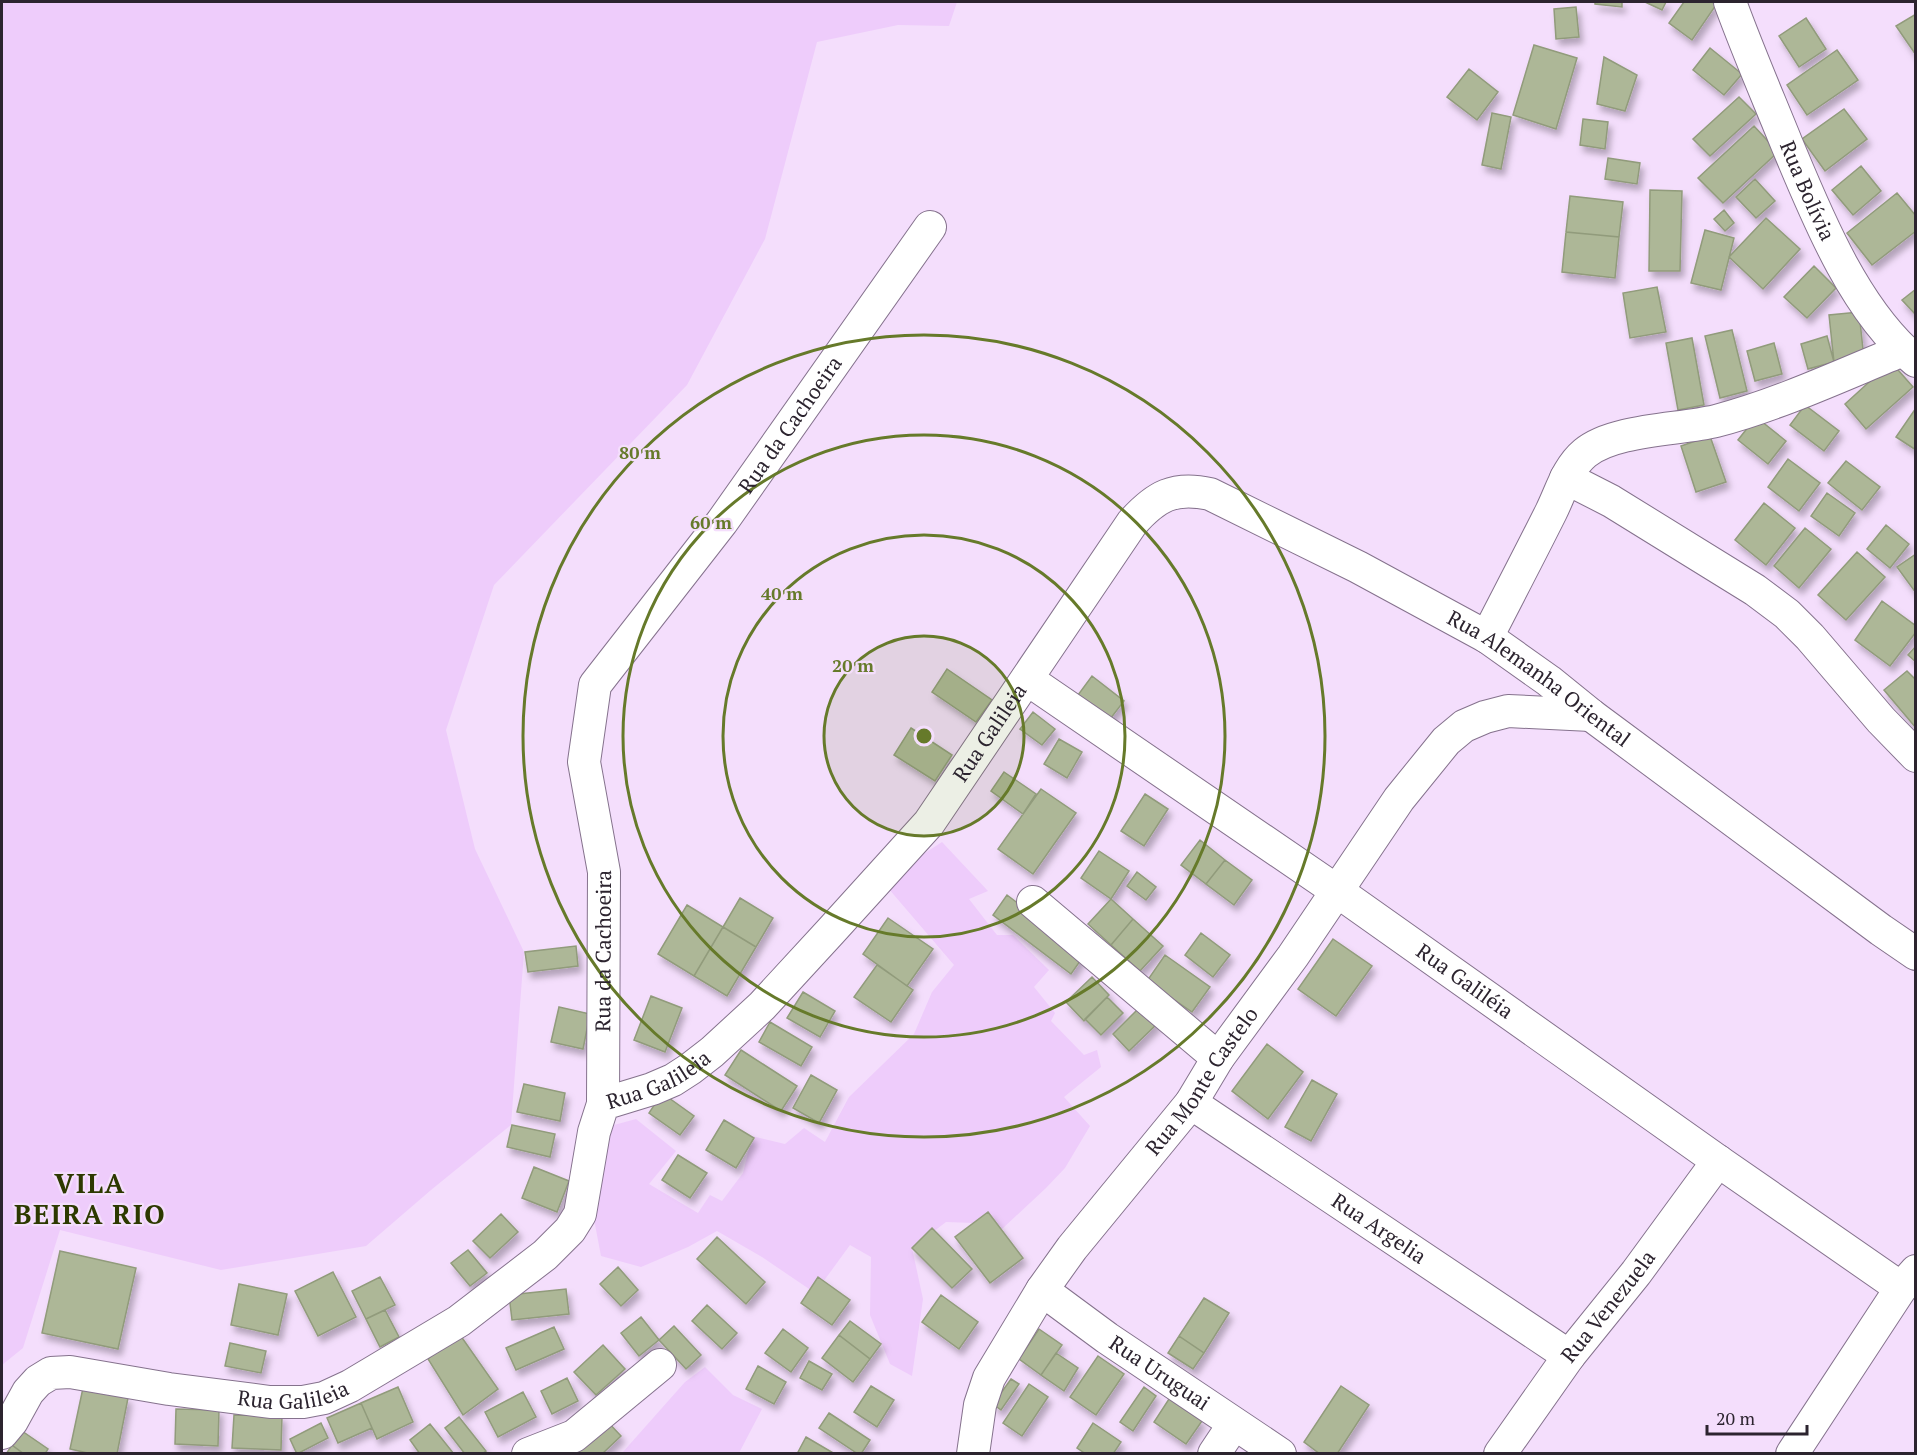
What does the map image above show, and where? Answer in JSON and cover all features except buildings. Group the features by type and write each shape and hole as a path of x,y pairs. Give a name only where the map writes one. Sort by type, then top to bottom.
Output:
{"street":[{"name":"Rua Bolívia","path":"1730,2 1794,163 1836,255 1870,309 1909,355"},
{"name":"Rua da Cachoeira","path":"603,1104 604,872 584,762 595,685 722,522 930,227"},
{"path":"1487,637 1566,478 1586,452 1602,443 1628,436 1723,419 1909,355"},
{"path":"1566,478 1611,501 1755,590 1779,608 1810,638 1881,720 1916,756"},
{"name":"Rua Alemanha Oriental","path":"1132,523 1145,508 1161,496 1177,491 1192,490 1210,494 1358,567 1487,637 1916,954"},
{"name":"Rua Galileia","path":"2,1433 12,1421 28,1392 38,1381 51,1373 70,1372 169,1389 270,1402 303,1402 324,1398 350,1386 459,1321 545,1255 570,1230 580,1214 594,1132 603,1104 673,1080 712,1052 762,1005 929,823 1132,523"},
{"name":"Rua Galiléia","path":"1027,680 1337,891 1718,1161 1908,1280"},
{"name":"Rua Monte Castelo","path":"973,1454 980,1405 989,1378 1042,1290 1072,1248 1191,1102 1218,1058 1293,956 1399,799 1446,741 1464,726 1508,711 1591,715"},
{"path":"1033,902 1218,1058"},
{"name":"Rua Argelia","path":"1191,1102 1569,1356"},
{"name":"Rua Venezuela","path":"1500,1454 1569,1356 1636,1273 1718,1161"},
{"path":"1792,1454 1908,1280"},
{"name":"Rua Uruguai","path":"1042,1290 1107,1338 1280,1454"},
{"path":"528,1454 574,1436 660,1365"},
{"path":"1214,1454 1234,1424"}],"shaded area":[{"path":"2,2 957,2 949,26 898,25 817,42 765,239 687,385 494,585 446,730 475,849 524,952 511,1125 366,1246 221,1270 60,1230 23,1348 2,1365"},
{"path":"942,842 988,891 969,899 997,935 1013,935 1049,970 1034,987 1055,1013 1051,1021 1084,1055 1097,1050 1101,1067 1064,1097 1090,1126 1065,1168 1046,1188 1002,1229 974,1223 946,1222 912,1248 923,1299 912,1376 890,1364 870,1315 871,1257 850,1245 815,1293 762,1257 717,1231 688,1247 641,1267 601,1256 593,1214 603,1128 636,1119 676,1151 649,1184 698,1213 710,1195 722,1201 743,1173 752,1136 785,1144 804,1128 825,1142 849,1097 914,1034 932,992 954,965 882,881"},
{"path":"705,1367 733,1395 762,1409 739,1453 622,1453 685,1382"}],"district":[{"name":"VILA BEIRA RIO","path":"90,1200"}]}
